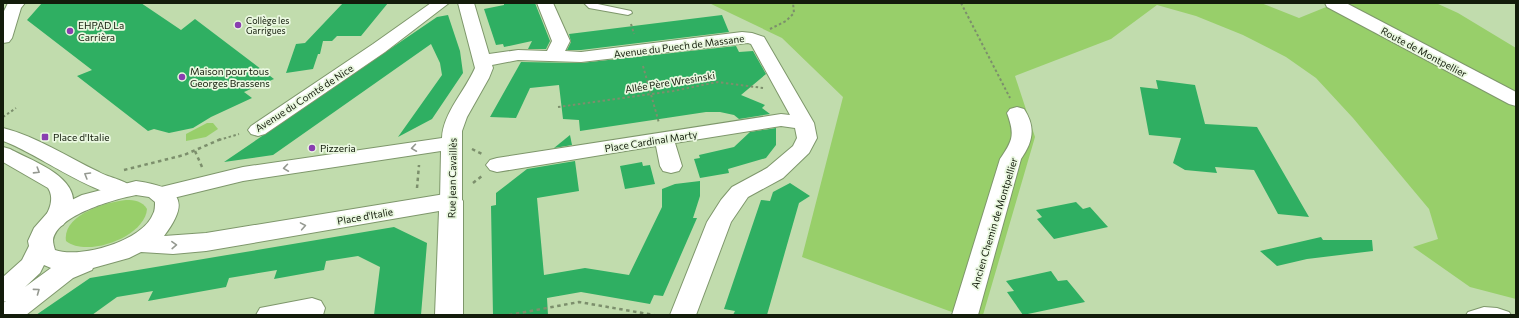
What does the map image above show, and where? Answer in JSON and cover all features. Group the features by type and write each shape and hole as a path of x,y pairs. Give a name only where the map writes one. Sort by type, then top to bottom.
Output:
{"main road":[{"name":"Route de Montpellier","path":"1333,3 1516,100"},
{"path":"3,292 31,266 40,249 42,236 55,220 78,204 93,198 123,190 147,189 161,194"},
{"name":"Place d'Italie","path":"40,249 49,259 59,262 85,261 101,258 136,243 156,228 165,217 168,207 166,199 161,194"},
{"name":"Place d'Italie","path":"136,243 174,245 206,242 451,201"},
{"name":"Rue Jean Cavaillès","path":"449,315 451,201"},
{"path":"7,315 64,271 101,258"}],"street":[{"name":"Avenue du Comté de Nice","path":"258,130 372,53 442,3"},
{"name":"Rue Jean Cavaillès","path":"451,201 452,131 484,68 466,3"},
{"path":"545,3 561,42 553,56"},
{"path":"3,38 11,6"},
{"name":"Avenue du Puech de Massane","path":"482,61 518,55 581,57 742,37 752,38 758,41 804,123 807,138 802,149 775,173 740,192 729,205 719,222 683,315"},
{"name":"Ancien Chemin de Montpellier","path":"965,315 1011,159 1024,139 1023,128 1017,114"},
{"name":"Place Cardinal Marty","path":"497,165 781,120 804,123"},
{"path":"3,134 16,138 95,180 123,190"},
{"path":"664,138 671,166"},
{"path":"161,194 243,174 453,143"},
{"path":"3,152 56,183 62,192 62,207 55,220"},
{"path":"269,315 312,308 310,315"}],"lane":[{"path":"588,3 592,6 628,13"},
{"path":"1472,315 1478,312 1500,313 1505,315"}],"path":[{"path":"752,38 786,21 794,13 793,3"},
{"path":"961,3 1000,76 1017,114"},
{"path":"628,13 664,138"},
{"name":"Allée Père Wresinski","path":"558,107 651,94 717,82 786,90"},
{"path":"3,118 16,108"},
{"name":"Avenue du Comté de Nice","path":"95,180 110,173 172,159 202,148 229,134 245,134 258,130"},
{"path":"509,315 579,302 654,315"}],"green space":[{"path":"709,3 1261,3 1299,18 1336,3 1436,3 1458,13 1516,48 1516,299 1470,287 1413,247 1438,239 1429,209 1353,118 1316,78 1286,57 1243,35 1196,16 1157,5 1111,39 1015,76 1035,137 983,315 960,315 802,257 843,97 782,38"},
{"path":"207,123 213,123 218,129 206,137 186,141 186,134"},
{"path":"132,200 143,204 147,209 144,219 126,236 114,242 100,246 75,246 66,241 67,232 71,224 78,217 97,207"}],"building":[{"path":"42,3 141,3 181,30 195,19 274,79 244,92 252,98 211,117 193,128 169,133 154,129 148,131 77,76 92,70 27,20"},
{"path":"343,3 388,3 361,36 337,36 332,41 323,41 320,54 318,54 313,69 286,73 296,44 305,43"},
{"path":"504,3 535,3 550,41 546,49 528,49 532,41 504,47 503,44 496,45 484,9 504,5"},
{"path":"448,15 460,51 463,73 432,119 398,137 442,75 440,63 431,44 273,155 224,162 437,17"},
{"path":"722,15 729,32 581,50 567,50 571,42 569,34"},
{"path":"736,46 739,52 753,51 766,74 741,95 765,105 762,108 770,114 739,119 734,115 720,112 706,112 580,131 579,120 563,119 559,85 530,88 516,118 490,117 521,62 581,63"},
{"path":"1156,80 1195,85 1205,124 1257,127 1309,217 1278,214 1254,170 1215,167 1217,173 1185,170 1173,163 1181,138 1149,135 1140,87 1158,89"},
{"path":"776,128 776,145 766,158 728,169 729,173 700,178 694,159 700,158 699,155 734,147 750,132"},
{"path":"570,135 572,145 554,148"},
{"path":"575,161 579,191 537,198 544,275 585,268 629,275 662,207 662,189 675,184 700,181 700,196 693,218 697,218 663,296 654,295 650,304 581,292 547,298 548,315 493,315 491,206 496,205 496,193 527,169"},
{"path":"642,162 643,166 650,165 655,184 625,189 620,166"},
{"path":"790,183 810,196 799,203 767,315 733,315 735,311 724,309 761,200 770,201 773,192"},
{"path":"1076,202 1083,209 1090,207 1108,227 1054,239 1037,219 1042,217 1036,210"},
{"path":"394,227 427,243 421,315 374,315 380,267 358,256 326,261 324,270 274,279 277,270 229,278 226,287 148,301 153,291 117,297 92,315 36,315 90,278"},
{"path":"1321,237 1323,240 1372,240 1373,251 1307,259 1277,266 1260,251"},
{"path":"1051,271 1058,281 1067,280 1085,302 1023,315 1007,292 1014,291 1006,281"}],"place":[{"name":"Collège les Garrigues","path":"238,25"},
{"name":"EHPAD La Carrièra","path":"70,31"},
{"name":"Maison pour tous Georges Brassens","path":"182,77"},
{"name":"Place d'Italie","path":"45,137"},
{"name":"Pizzeria","path":"312,148"}]}
